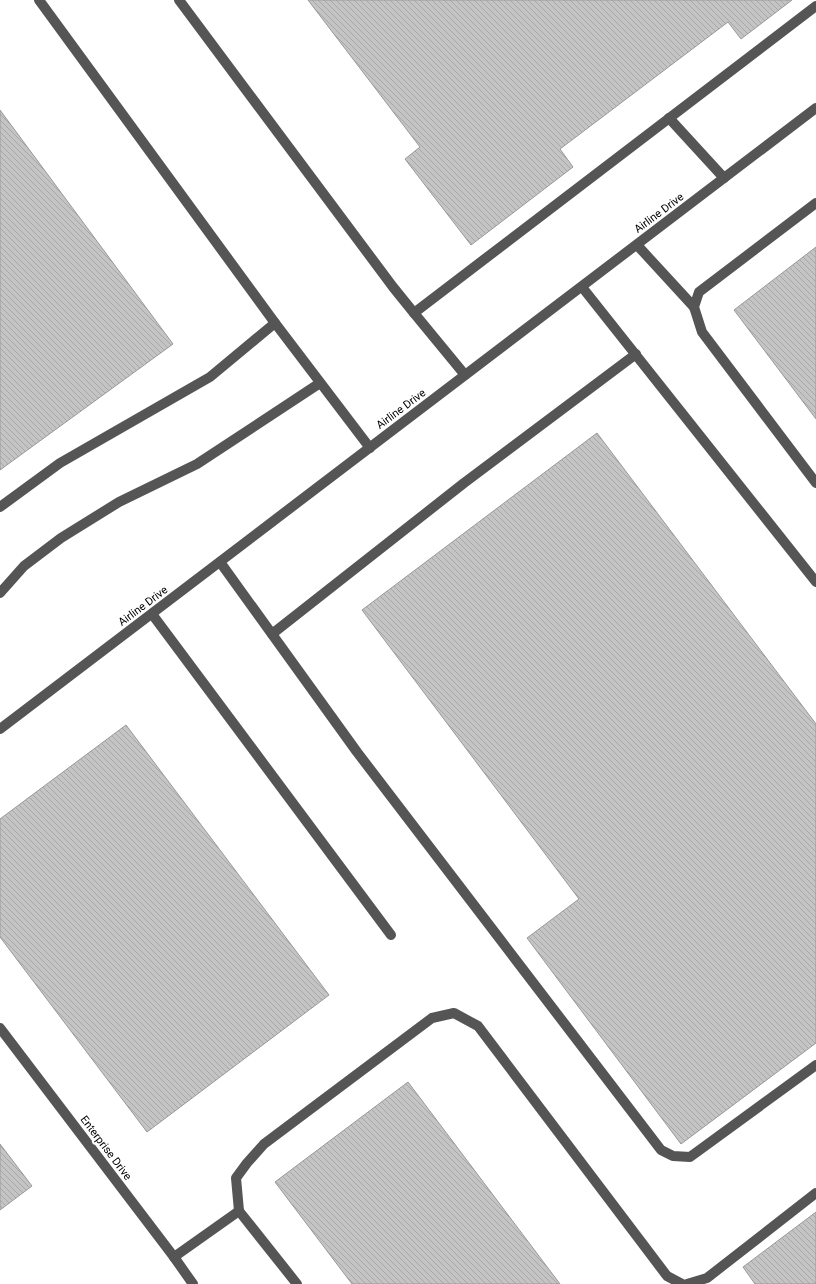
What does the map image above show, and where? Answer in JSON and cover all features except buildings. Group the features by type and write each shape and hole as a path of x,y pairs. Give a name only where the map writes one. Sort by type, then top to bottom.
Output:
{"street":[{"path":"39,0 275,323 370,448"},
{"path":"179,0 393,287 465,376"},
{"path":"414,313 816,6"},
{"name":"Airline Drive","path":"0,729 816,108"},
{"path":"669,118 724,178"},
{"path":"694,307 699,292 816,203"},
{"path":"637,245 694,307 702,332 816,483"},
{"path":"582,287 816,582"},
{"path":"0,507 60,463 210,377 275,323"},
{"path":"272,634 464,483 636,354"},
{"path":"0,593 24,566 61,538 119,502 197,464 320,383"},
{"path":"220,562 356,752 662,1150 673,1156 690,1157 816,1066"},
{"path":"152,614 391,935"},
{"path":"297,1284 239,1211 236,1178 264,1144 432,1018 454,1013 478,1026 668,1276 682,1284"},
{"name":"Enterprise Drive","path":"0,1028 174,1257 188,1282"},
{"path":"687,1284 707,1278 816,1193"},
{"path":"174,1257 239,1211"}]}
